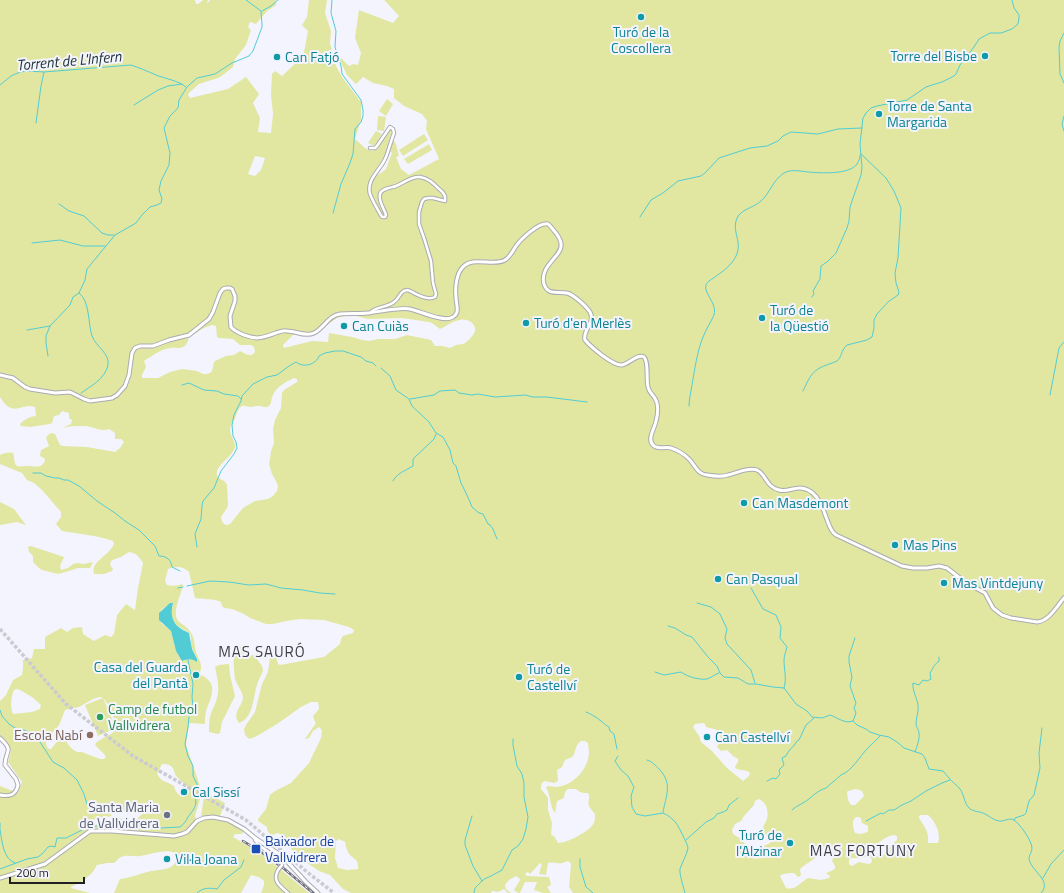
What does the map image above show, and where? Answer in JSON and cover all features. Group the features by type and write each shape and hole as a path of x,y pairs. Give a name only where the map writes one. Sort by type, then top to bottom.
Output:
{"main road":[{"path":"0,376 13,378 30,389 55,393 72,392 84,399 90,400 109,399 120,392 126,383 130,371 132,353 135,348 138,346 153,346 189,335 209,319 220,293 226,288 232,289 235,296 235,301 230,316 231,327 235,331 255,338 261,338 284,331 312,334 337,314 370,313 407,308 443,318 452,318 457,313 456,290 458,276 463,266 473,262 504,261 530,232 542,225 548,224 560,239 561,244 560,251 544,272 543,280 547,289 550,292 566,293 573,296 589,310 592,320 584,333 585,340 612,362 619,365 624,365 639,356 642,356 645,360 648,390 655,398 657,404 656,421 650,440 653,445 659,448 672,448 692,462 699,472 704,475 726,476 740,471 754,469 760,472 775,489 782,491 795,488 807,489 816,496 830,529 836,535 902,566 913,568 939,566 946,568 970,585 986,593 992,606 1002,615 1037,622 1042,621 1047,618 1064,598"},
{"path":"0,738 9,748 5,765 16,779 18,785 17,790 12,795 0,795"},
{"path":"0,878 45,864 90,831 112,831 174,836 187,832 199,820 210,817 224,819 238,825 285,859 318,893"}],"street":[{"path":"370,148 375,148 377,146 390,127 393,129 394,133 386,158 372,179 370,188 371,196 382,217 385,217 386,214 380,201 381,192 387,188 396,186 413,178 421,177 430,180 446,196 446,199 445,201 428,198 422,202 419,212 419,224 431,261 433,283 436,294 435,297 429,298 405,290 393,303 372,310 370,313"},
{"path":"255,838 260,846 282,861 282,865 276,875 276,882 288,893"}],"green space":[{"path":"0,0 195,0 196,4 198,4 203,0 208,0 207,4 210,0 276,0 276,5 267,11 256,24 250,22 248,27 251,30 246,45 235,59 233,67 218,78 199,84 188,95 190,98 228,89 246,77 259,94 253,103 260,118 258,132 271,133 273,114 271,95 272,74 275,71 282,76 301,58 304,52 308,31 302,25 307,17 309,0 327,0 325,13 331,31 330,43 336,66 342,77 361,102 361,120 355,139 371,151 375,150 391,128 392,131 384,157 370,178 370,183 377,175 386,169 392,153 389,150 393,139 399,156 396,157 401,169 409,175 439,159 426,129 427,121 422,114 404,106 394,98 394,89 373,83 363,77 356,84 347,75 339,59 341,58 349,66 353,64 358,65 361,53 355,38 359,10 393,23 399,16 384,0 1064,0 1064,893 573,893 569,887 571,865 570,862 567,861 562,863 548,863 546,875 539,874 542,865 540,863 530,874 528,872 525,875 549,877 551,885 547,887 551,893 543,893 534,890 537,882 525,882 520,893 518,893 514,890 520,880 516,876 509,880 505,885 506,889 511,893 508,893 504,889 498,892 492,891 491,893 351,893 343,889 330,875 319,871 294,854 283,836 278,833 272,835 268,832 267,827 258,821 266,809 270,795 291,783 309,763 321,738 322,730 319,727 313,731 309,738 305,739 316,723 313,716 319,709 318,702 311,702 301,707 255,737 249,739 245,735 244,729 255,712 262,684 268,672 270,658 276,657 278,664 280,665 324,657 340,644 343,636 353,633 354,630 349,627 324,620 300,619 266,624 232,609 224,608 221,602 195,598 189,572 182,568 174,567 168,569 165,581 167,585 183,585 176,608 176,616 179,622 188,629 193,637 201,667 200,673 195,672 194,676 196,677 201,675 210,682 212,686 212,694 206,712 205,724 189,723 186,745 200,786 200,799 195,816 196,819 221,820 229,822 237,827 244,832 241,834 235,834 233,837 268,859 309,893 261,893 264,881 259,877 251,875 241,893 114,893 120,879 151,871 166,869 173,866 176,861 175,853 167,851 140,856 123,856 114,863 97,865 93,872 83,881 71,887 90,893 0,893 0,786 18,793 22,782 8,762 11,750 9,744 0,735 0,701 6,695 13,680 22,675 23,660 32,658 34,649 45,649 45,637 61,628 67,632 73,628 82,627 83,634 94,641 105,635 111,637 114,634 117,615 126,604 135,610 143,563 137,555 129,552 111,561 110,565 113,569 112,571 104,574 94,574 93,571 95,565 108,553 114,544 113,541 94,536 62,531 56,524 61,517 61,512 43,491 34,483 27,480 22,473 0,464 0,455 5,453 13,453 17,466 42,465 45,459 40,456 41,450 49,446 46,438 51,433 55,434 60,445 63,446 87,447 115,452 124,442 121,439 115,439 115,433 109,429 100,430 86,426 71,426 62,428 71,424 72,420 69,418 69,413 62,411 59,415 54,416 52,423 50,424 30,427 21,426 20,424 25,420 36,416 35,407 27,406 13,409 6,405 0,397","holes":["255,156 265,158 261,170 255,176 248,174","346,316 356,316 368,319 402,318 429,322 440,329 454,321 465,320 473,323 475,328 471,338 463,344 450,348 435,346 431,340 407,335 395,339 378,339 369,341 329,333 328,342 312,341 284,348 283,345 293,335 312,335 337,318","212,325 216,326 217,337 233,339 240,345 251,345 254,347 255,352 250,355 240,351 234,355 226,356 217,360 214,362 212,371 207,374 182,369 170,372 158,378 142,378 146,367 144,361 163,350 180,348 186,344 189,337","294,378 297,379 297,382 284,390 282,393 281,408 275,420 273,429 274,443 269,464 278,486 277,491 268,499 255,501 243,508 230,524 225,524 221,517 228,505 227,485 218,477 217,471 221,464 234,451 235,443 230,432 231,424 242,406 269,406 272,396 279,387","171,603 173,604 173,620 177,625 190,634 192,648 197,659 182,661 176,651 171,631 161,623 161,610","14,690 20,690 32,697 41,705 40,709 32,712 13,714 11,708","100,697 110,708 116,730 95,744 106,757 104,759 100,759 82,752 77,752 72,749 67,743 69,735 68,731 64,733 51,749 49,749 46,743 47,740 59,725 65,710 79,707 93,699","703,723 706,727 718,731 721,739 717,747 721,751 727,750 738,759 735,768 745,770 750,773 749,776 743,781 727,768 712,751 701,742 693,727 695,724","581,741 588,743 588,759 579,775 574,780 563,786 546,787 552,808 555,813 557,801 564,798 565,792 568,789 576,789 588,793 589,804 590,808 595,814 595,821 588,830 578,836 562,843 558,843 554,836 551,835 552,823 548,810 548,798 541,789 541,785 545,781 554,783 558,781 557,770 562,767 565,760 573,755 577,745","162,764 172,767 176,776 187,787 189,792 188,794 183,797 181,796 177,793 174,786 160,779 157,773","856,789 862,791 864,796 855,805 851,805 848,800 847,792","759,799 763,802 768,813 767,820 763,826 763,831 764,834 772,840 764,846 764,856 757,859 749,857 744,843 740,838 733,834 732,830 735,824 741,821 754,805 755,801","139,807 142,809 143,813 137,819 129,820 118,818 111,822 108,826 89,824 85,822 112,815 104,811 122,810 131,813","928,815 937,828 939,836 938,843 928,843 927,832 919,816","856,817 860,818 862,823 868,826 868,832 860,834 855,833 853,822","894,835 897,836 897,840 884,854 877,856 869,850 869,847 887,837","339,839 345,842 348,852 357,862 358,869 348,870 338,868 335,858 336,841","816,846 826,847 829,851 833,851 835,854 832,861 835,869 826,873 830,876 829,878 821,880 808,878 795,887 789,889 786,888 780,876 794,873 799,877 801,875 800,870 815,858","868,856 872,859 872,862 869,864 859,862 852,866 849,864 850,858"]},
{"path":"387,99 393,104 386,116 379,111"},
{"path":"378,116 386,117 384,131 377,130"},
{"path":"376,131 382,134 375,146 368,143"},
{"path":"424,134 428,140 403,156 399,150"},
{"path":"429,144 432,150 408,164 404,159"},
{"path":"0,502 14,509 26,525 17,522 0,525"},
{"path":"31,546 64,557 60,566 61,570 68,568 73,564 93,562 90,568 78,568 58,574 42,570 33,562 33,556 29,552 28,547"},
{"path":"234,644 240,647 248,656 254,655 262,666 263,671 257,683 252,707 248,717 239,723 236,716 243,697 235,679"},
{"path":"229,664 235,696 222,722 220,733 209,732 210,715 217,700 218,694 218,682 215,667"},
{"name":"Camp de futbol Vallvidrera","path":"103,698 116,728 98,736 85,705"},
{"path":"210,795 225,803 220,816 201,816 204,796"}],"water":[{"path":"170,603 173,603 172,615 174,622 179,628 189,633 192,649 197,662 190,659 182,661 176,651 171,631 159,620 159,613"}],"waterway":[{"path":"246,0 261,11"},
{"path":"262,11 278,0"},
{"path":"332,0 331,13 336,31 335,47 342,74 361,100 363,110 361,122 355,129 353,154 341,184 333,213"},
{"path":"812,297 814,294 813,291 820,279 821,266 836,253 847,228 850,207 861,175 862,167 860,144 863,118 866,113 871,108 877,106 907,100 926,87 954,76 979,39 990,33 1001,33 1012,29 1018,24 1019,15 1014,8 1012,0"},
{"path":"81,393 101,378 108,365 105,353 92,336 87,307 83,297 79,293 85,280 87,269 115,235 136,223 150,207 161,203 162,199 159,190 161,181 169,165 170,153 164,128 170,116 178,108 179,100 187,87 197,78 215,74 232,63 249,56 253,51 262,27 261,12"},
{"path":"1064,33 1059,47 1060,74 1064,83"},
{"name":"Torrent de L'Infern","path":"0,85 11,76 20,72 44,72 131,65 175,81 186,87"},
{"path":"36,123 44,72"},
{"path":"134,105 158,90 168,86 182,84"},
{"path":"1064,116 1062,124 1064,131"},
{"path":"640,217 651,200 678,181 701,176 719,158 750,148 767,146 778,141 783,136 791,132 818,134 838,129 862,128"},
{"path":"803,391 813,373 820,368 837,361 847,345 867,340 872,337 874,320 877,314 888,302 898,295 899,292 895,273 898,258 901,208 894,191 886,178 861,154"},
{"path":"689,406 699,348 704,334 714,315 713,305 707,292 706,284 730,265 737,255 738,242 735,227 736,221 740,214 761,201 777,179 784,173 793,171 820,173 841,172 853,168 858,163 860,155"},
{"path":"59,204 69,211 84,216 102,233 114,235"},
{"path":"32,243 60,240 83,246 105,246"},
{"path":"48,356 46,336 50,326 70,305 73,297 79,293"},
{"path":"27,330 50,326"},
{"path":"1050,395 1059,348 1064,342"},
{"path":"197,547 195,534 201,519 203,501 214,488 221,471 237,448 233,436 232,425 234,415 242,396 253,384 267,377 277,375 296,362 302,365 309,365 315,362 319,356 335,351 343,351 361,357 376,366"},
{"path":"381,368 390,376 396,390 409,399 412,406 429,422 436,433 443,437 450,450 453,463 456,466 461,483 472,507 479,513 483,514 488,524 493,529 497,539"},
{"path":"182,385 189,383 204,390 217,391 224,394 238,396 241,399"},
{"path":"410,399 434,395 440,391 455,390 459,393 472,395 478,394 495,397 526,395 532,397 547,397 587,402"},
{"path":"393,481 399,474 413,466 413,459 434,439 436,434"},
{"path":"33,473 41,473 46,476 68,480 79,486 97,501 139,530 155,546 159,556 168,559 171,562 172,567 180,571"},
{"path":"187,586 210,581 229,582 249,585 266,584 281,588 335,594"},
{"path":"178,588 183,587"},
{"path":"751,588 763,609 776,615 781,627 780,638 787,647 784,658 784,688"},
{"path":"697,603 711,607 720,614 727,629 725,638 727,644 751,670 755,683"},
{"path":"668,626 692,637 717,666 720,673 724,677 738,678 748,684 784,688 796,704 807,711 812,717 822,718 830,715 844,721 853,721 870,732 889,737 904,748 922,754 929,769 943,771 959,788 969,808 981,812 992,819 1001,821 1012,819 1019,825 1028,837 1031,845 1032,849 1029,859 1043,880 1044,889 1041,893"},
{"path":"853,721 856,713 854,708 856,703 850,686 852,677 849,656 855,638"},
{"path":"915,752 919,732 916,726 918,705 913,683 919,685 923,680 927,681 931,679 930,673 939,661 939,657"},
{"path":"188,660 193,684 193,706 191,715"},
{"path":"655,672 664,675 681,672 697,679 708,678 719,673"},
{"path":"0,710 2,716 9,724 19,730 24,730 36,736 53,762 64,768 77,780 87,804"},
{"path":"586,712 609,727 610,731 614,734 617,749"},
{"path":"189,717 185,744 188,756 193,766 193,776 197,784 198,791"},
{"path":"767,781 773,778 776,779 780,774 779,770 784,765 782,758 786,756 799,740 806,725 814,718"},
{"path":"1014,820 1015,818 1026,813 1029,801 1034,795 1040,768 1039,753 1042,728"},
{"path":"792,810 819,791 826,788 849,770 880,736"},
{"path":"482,881 502,870 512,850 518,846 523,839 526,829 528,817 524,797 524,783 522,774 517,766 513,739"},
{"path":"618,756 615,761 621,770 628,776 634,787 631,796 632,807 636,814 645,816 663,813"},
{"path":"647,760 656,766 666,779 667,795 663,812"},
{"path":"866,821 881,813 883,814 889,810 894,810 926,791 950,780"},
{"path":"113,827 124,824 148,825 160,828 180,827 194,808 196,803 195,797"},
{"path":"686,840 706,822 714,818 717,814 727,810 729,805 738,798"},
{"path":"663,813 676,823 688,846 680,869 685,893"},
{"path":"472,816 465,845 473,866 482,881 475,888 474,893"},
{"path":"0,823 0,828"},
{"path":"0,869 27,859 38,857 48,847 55,847 57,838 66,838 88,827 110,827"},
{"path":"0,829 2,844 6,854 8,858 15,863"},
{"path":"1043,878 1051,864 1064,850"},
{"path":"580,859 580,867 586,887 593,893"},
{"path":"197,893 204,889 217,889 224,880 241,867 244,860"}],"tunnel":[{"path":"0,629 66,704 133,756 246,820 334,893"}],"railway":[{"path":"243,841 280,866"},
{"path":"282,867 313,893"}],"place":[{"name":"Turó de la Coscollera","path":"641,17"},
{"name":"Torre del Bisbe","path":"985,56"},
{"name":"Can Fatjó","path":"277,57"},
{"name":"Torre de Santa Margarida","path":"879,114"},
{"name":"Turó de la Qüestió","path":"762,318"},
{"name":"Turó d'en Merlès","path":"526,323"},
{"name":"Can Cuiàs","path":"344,326"},
{"name":"Can Masdemont","path":"744,503"},
{"name":"Mas Pins","path":"895,545"},
{"name":"Can Pasqual","path":"718,579"},
{"name":"Mas Vintdejuny","path":"944,583"},
{"name":"Casa del Guarda del Pantà","path":"196,675"},
{"name":"Turó de Castellví","path":"519,677"},
{"name":"Camp de futbol Vallvidrera","path":"100,717"},
{"name":"Escola Nabí","path":"90,735"},
{"name":"Can Castellví","path":"707,737"},
{"name":"Cal Sissí","path":"184,792"},
{"name":"Santa Maria de Vallvidrera","path":"167,815"},
{"name":"Turó de l'Alzinar","path":"790,843"},
{"name":"Baixador de Vallvidrera","path":"256,849"},
{"name":"Vil·la Joana","path":"167,859"}],"district":[{"name":"MAS SAURÓ","path":"262,652"},
{"name":"MAS FORTUNY","path":"863,851"}]}
